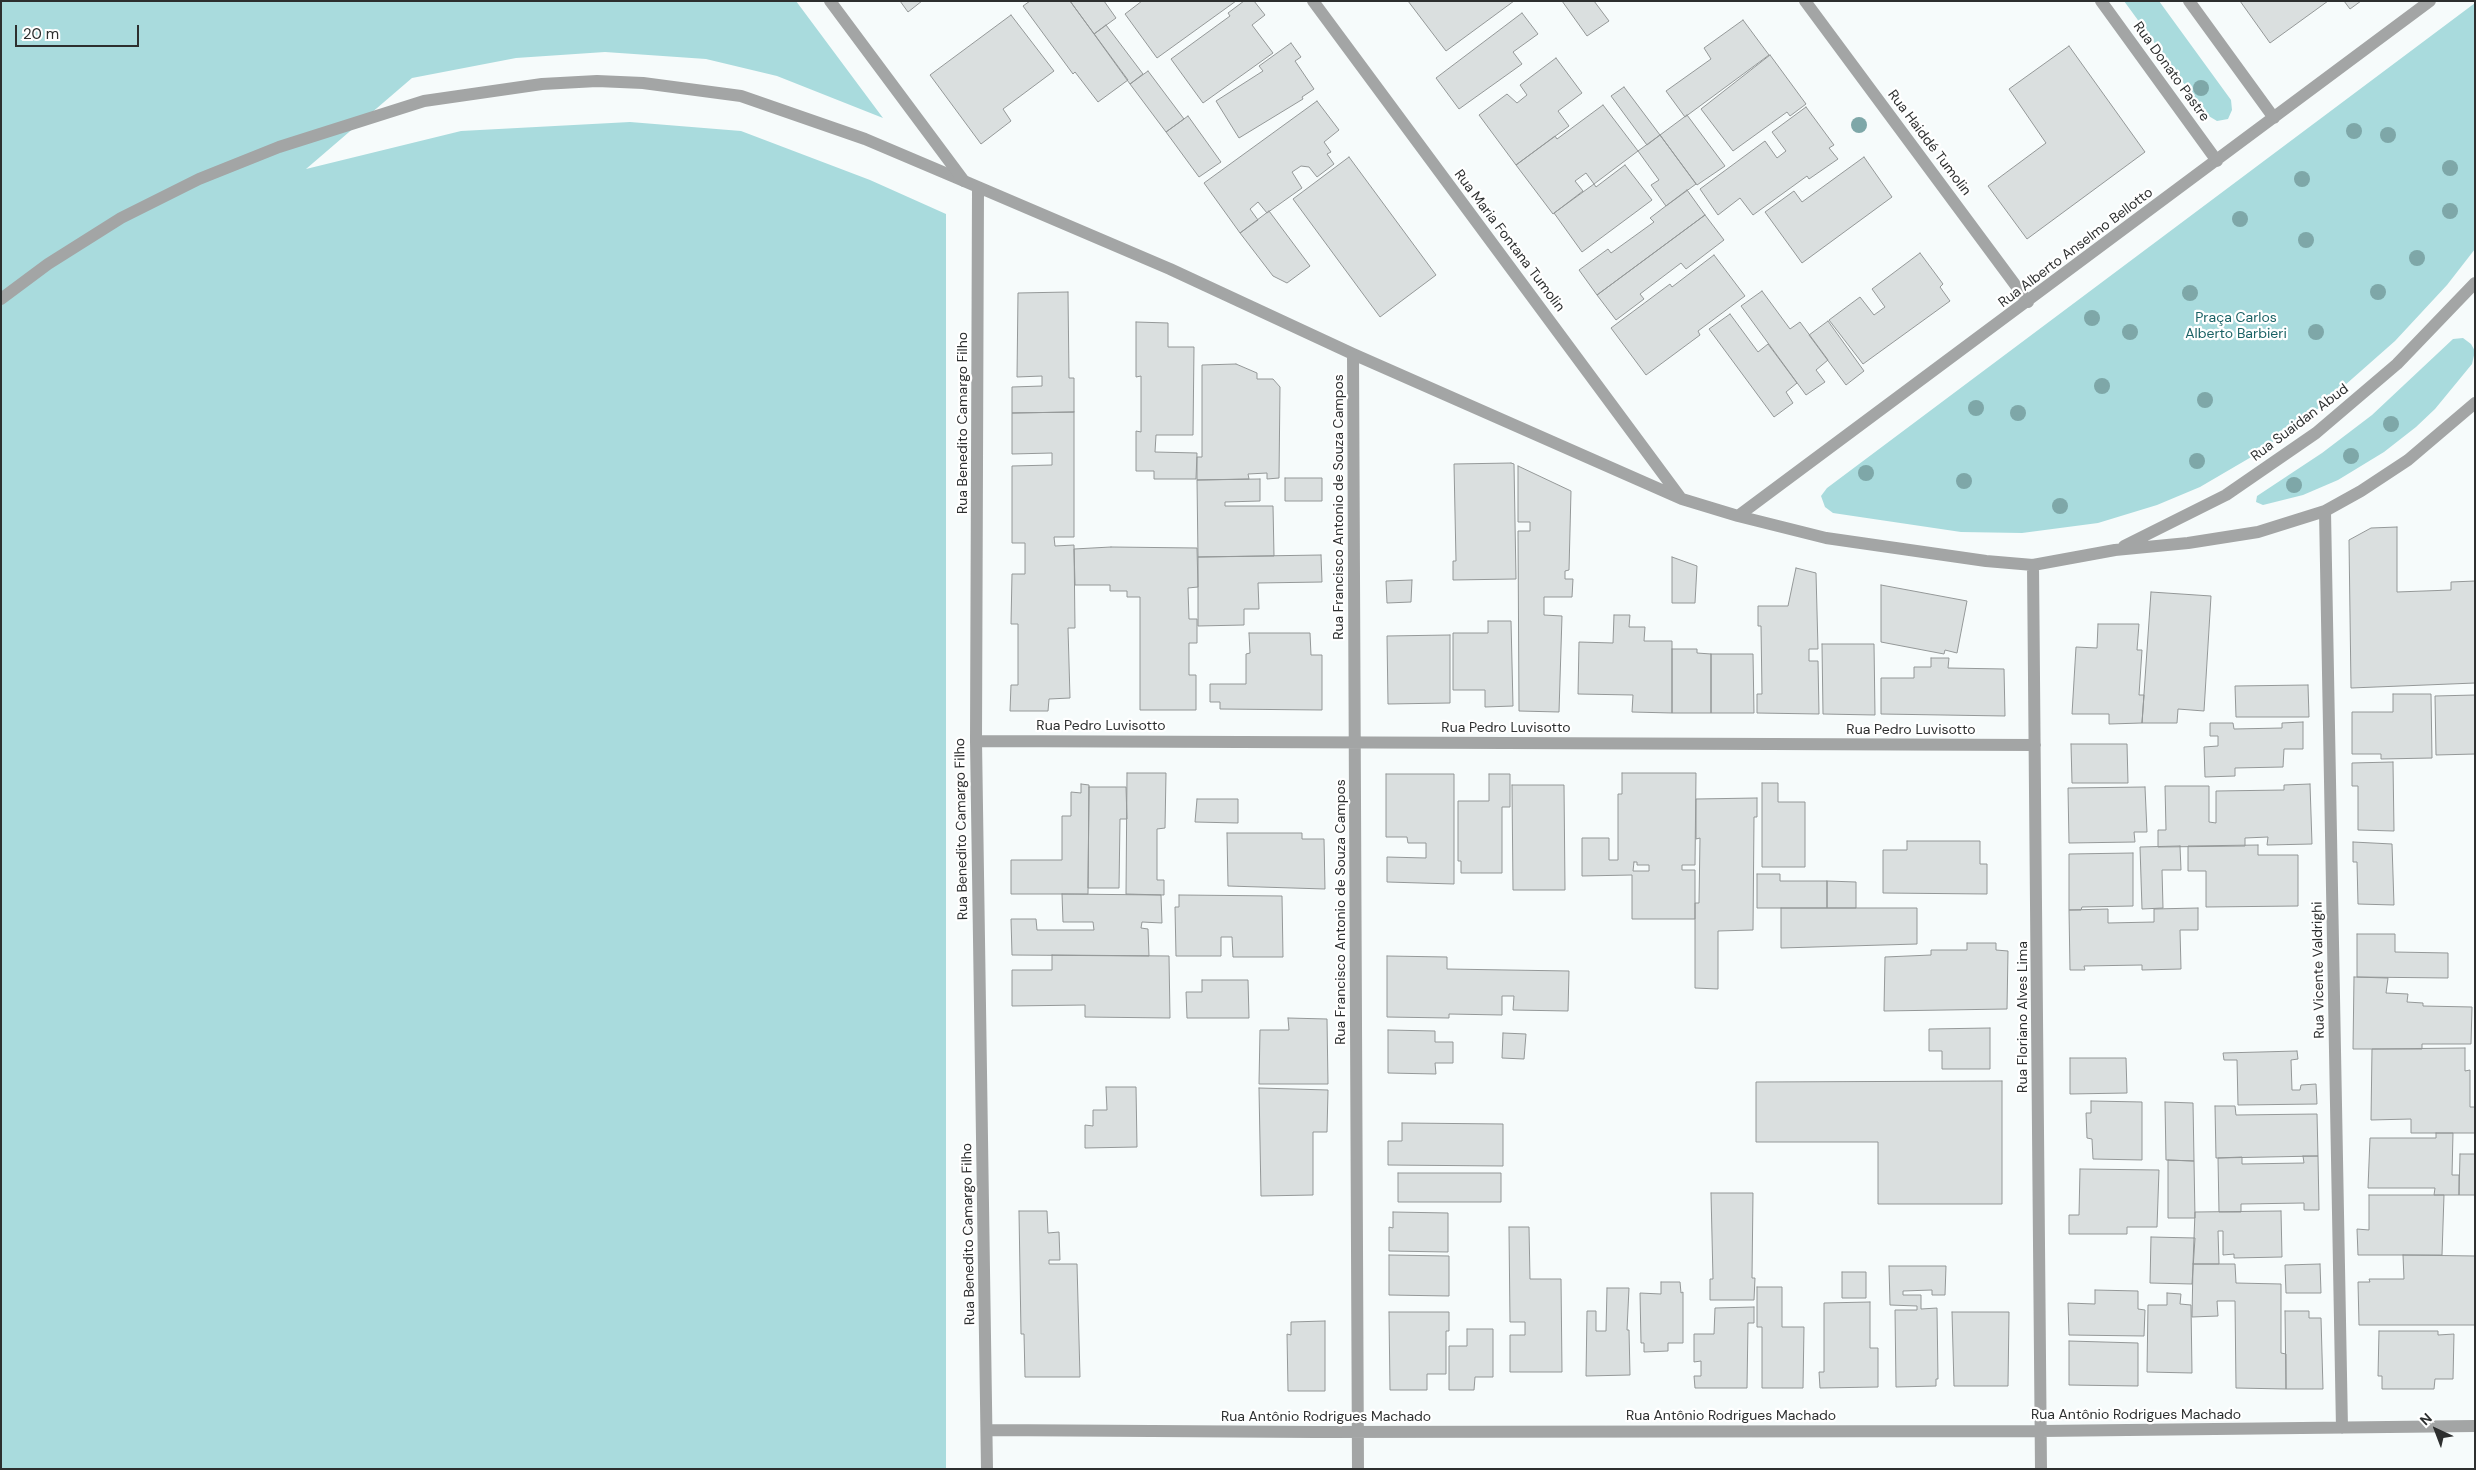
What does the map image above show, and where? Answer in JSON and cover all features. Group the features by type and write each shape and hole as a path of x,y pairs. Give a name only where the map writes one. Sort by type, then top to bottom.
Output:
{"street":[{"path":"830,1 964,181"},
{"name":"Rua Maria Fontana Tumolin","path":"1313,1 1682,499"},
{"name":"Rua Haiddé Tumolin","path":"1805,1 2028,302"},
{"name":"Rua Donato Pastre","path":"2101,1 2217,161"},
{"path":"2189,1 2274,118"},
{"name":"Rua Alberto Anselmo Bellotto","path":"1738,516 2430,1"},
{"path":"1,300 48,264 121,218 199,179 279,147 424,102 532,85 597,81 643,83 741,96 866,139 1170,269 1353,354 1682,499 1738,516 1826,538 1986,561 2033,565 2115,550 2188,543 2258,532 2325,511 2361,491 2408,460 2475,403"},
{"name":"Rua Benedito Camargo Filho","path":"978,188 976,741 987,1469"},
{"name":"Rua Suaidan Abud","path":"2115,550 2226,495 2316,433 2397,364 2475,283"},
{"name":"Rua Francisco Antonio de Souza Campos","path":"1353,354 1358,1469"},
{"name":"Rua Vicente Valdrighi","path":"2325,511 2342,1428"},
{"name":"Rua Floriano Alves Lima","path":"2033,565 2041,1469"},
{"name":"Rua Pedro Luvisotto","path":"976,741 2035,745"},
{"name":"Rua Antônio Rodrigues Machado","path":"987,1430 1357,1432 2041,1430 2475,1426"}],"green space":[{"path":"1,1 796,1 883,118 777,76 706,59 605,52 516,58 412,78 306,169 461,131 630,122 741,131 870,180 946,214 946,1469 1,1469"},
{"path":"2124,1 2159,1 2231,100 2232,110 2228,119 2217,121 2207,115"},
{"name":"Praça Carlos Alberto Barbieri","path":"2475,3 2475,249 2447,285 2395,341 2319,408 2253,456 2200,487 2157,505 2098,523 2022,533 1961,532 1833,513 1825,507 1821,496 1827,488"},
{"path":"2463,338 2471,344 2475,351 2472,364 2435,409 2416,427 2384,452 2338,480 2303,495 2263,505 2256,502 2257,496 2322,453 2372,415 2453,339"}],"building":[{"path":"900,1 922,1 908,12"},
{"path":"1030,1 1070,1 1128,80 1098,102 1075,72 1073,74 1023,6"},
{"path":"1070,1 1104,1 1116,18 1094,34"},
{"path":"1142,1 1236,1 1157,58 1125,14"},
{"path":"1244,1 1254,1 1265,15 1252,25 1273,53 1203,103 1171,59 1230,16 1228,13"},
{"path":"1408,1 1514,1 1446,51"},
{"path":"1562,1 1594,1 1609,21 1587,36"},
{"path":"2240,1 2328,1 2270,43"},
{"path":"2344,1 2361,1 2350,9"},
{"path":"1522,13 1538,34 1513,52 1522,64 1459,109 1436,78"},
{"path":"1011,15 1054,71 1003,109 1011,121 981,144 930,75"},
{"path":"1743,20 1769,55 1685,117 1666,91 1711,59 1704,48"},
{"path":"1106,25 1143,74 1130,84 1094,34"},
{"path":"1291,43 1301,57 1295,61 1314,89 1302,97 1303,99 1239,138 1216,101 1263,71 1259,66"},
{"path":"2069,46 2145,152 2027,239 1988,186 2046,143 2009,89"},
{"path":"1770,55 1806,104 1790,116 1787,112 1733,151 1701,109"},
{"path":"1556,58 1582,93 1558,111 1569,126 1516,165 1479,115 1507,94 1517,103 1527,95 1520,85"},
{"path":"1148,71 1184,119 1166,132 1130,84"},
{"path":"1624,87 1660,135 1647,145 1611,96"},
{"path":"1317,101 1339,130 1324,142 1331,152 1327,154 1334,164 1317,177 1309,167 1301,166 1292,172 1302,188 1267,213 1258,202 1250,209 1258,220 1240,233 1204,183"},
{"path":"1603,105 1638,151 1594,184 1586,173 1575,181 1583,191 1553,214 1516,165 1555,136 1557,139"},
{"path":"1806,107 1834,145 1829,148 1838,159 1809,179 1807,176 1753,215 1740,198 1718,215 1700,189 1765,141 1777,158 1786,151 1772,132"},
{"path":"1687,115 1725,166 1697,185 1660,135"},
{"path":"1188,116 1221,162 1199,177 1166,132"},
{"path":"1660,135 1696,184 1666,206 1651,185 1659,180 1638,151"},
{"path":"1349,157 1436,275 1380,317 1293,199"},
{"path":"1864,157 1892,197 1802,263 1765,212 1794,191 1802,202"},
{"path":"1625,165 1652,200 1582,252 1554,213 1594,184 1596,187"},
{"path":"1687,190 1705,215 1597,295 1579,270 1608,249 1611,253 1654,222 1650,218"},
{"path":"1269,211 1310,266 1287,283 1273,276 1240,233"},
{"path":"1705,215 1724,240 1686,269 1681,263 1640,294 1644,299 1616,320 1597,295"},
{"path":"1920,253 1943,284 1940,287 1950,301 1863,364 1829,320 1860,297 1874,315 1885,307 1872,289"},
{"path":"1714,255 1745,296 1698,331 1700,335 1646,375 1611,328 1670,284 1672,287"},
{"path":"1762,291 1790,329 1800,322 1828,360 1816,370 1825,382 1806,395 1741,306"},
{"path":"1068,292 1069,378 1074,378 1074,412 1012,413 1012,387 1042,386 1042,376 1017,377 1018,293"},
{"path":"1730,314 1758,352 1768,344 1797,383 1786,392 1793,403 1774,417 1709,329"},
{"path":"1828,321 1864,371 1846,385 1809,335"},
{"path":"1136,322 1168,323 1168,347 1194,347 1193,435 1156,435 1155,452 1197,453 1196,479 1154,479 1154,471 1136,471 1136,431 1141,432 1141,376 1136,377"},
{"path":"1236,364 1257,373 1257,379 1273,379 1280,387 1279,478 1267,479 1267,473 1248,474 1249,479 1197,480 1197,457 1202,457 1202,365"},
{"path":"1074,412 1074,537 1054,537 1055,546 1074,545 1075,628 1068,628 1070,698 1049,699 1048,711 1010,711 1011,685 1018,685 1018,624 1011,624 1012,574 1025,574 1025,543 1012,543 1012,466 1052,465 1052,453 1012,454 1012,413"},
{"path":"1454,464 1514,464 1516,579 1453,580 1453,561 1456,561"},
{"path":"1518,466 1571,491 1569,570 1565,571 1565,579 1573,579 1572,597 1544,597 1544,615 1562,616 1559,712 1519,711 1518,531 1530,531 1530,522 1518,522"},
{"path":"1285,478 1322,478 1322,501 1285,501"},
{"path":"1260,479 1260,501 1225,502 1225,506 1273,506 1274,556 1198,557 1197,480"},
{"path":"2397,527 2397,592 2451,590 2451,582 2475,581 2475,683 2351,688 2349,540 2371,528"},
{"path":"1111,547 1197,548 1198,587 1188,588 1189,619 1197,619 1197,643 1189,643 1189,675 1196,675 1196,710 1140,710 1140,597 1127,597 1127,591 1110,591 1110,585 1075,585 1074,549"},
{"path":"1321,555 1322,582 1258,583 1259,609 1244,609 1244,625 1198,626 1198,557"},
{"path":"1672,557 1697,566 1695,603 1672,603"},
{"path":"1796,568 1816,573 1818,649 1809,649 1809,661 1818,661 1819,714 1757,713 1757,694 1762,694 1761,626 1758,626 1758,606 1788,606"},
{"path":"1412,580 1411,602 1387,603 1386,581"},
{"path":"1881,585 1967,601 1957,653 1945,650 1944,654 1881,642"},
{"path":"2151,592 2211,596 2204,711 2178,709 2177,723 2142,723"},
{"path":"1614,615 1630,615 1629,627 1645,627 1644,641 1672,641 1672,713 1632,712 1633,695 1578,694 1579,642 1613,643"},
{"path":"1488,621 1511,621 1513,706 1485,707 1485,690 1453,690 1453,633 1488,633"},
{"path":"2098,624 2139,624 2137,650 2142,650 2139,695 2144,695 2142,723 2109,724 2109,714 2072,714 2076,647 2097,648"},
{"path":"1249,633 1310,633 1311,655 1322,655 1322,710 1220,709 1220,702 1210,702 1210,684 1246,684 1246,654 1250,653"},
{"path":"1450,635 1450,703 1388,704 1387,636"},
{"path":"1822,644 1874,644 1875,715 1823,714"},
{"path":"1672,649 1697,649 1697,653 1711,654 1711,713 1672,713"},
{"path":"1711,654 1753,654 1754,713 1711,713"},
{"path":"1931,658 1949,658 1948,668 2004,669 2005,716 1881,714 1881,678 1914,678 1914,667 1931,667"},
{"path":"2308,685 2309,717 2236,717 2235,686"},
{"path":"2393,694 2431,694 2432,758 2381,759 2381,754 2352,754 2352,712 2393,712"},
{"path":"2475,695 2475,754 2436,755 2435,696"},
{"path":"2303,722 2303,749 2284,749 2283,767 2235,768 2235,776 2205,777 2204,747 2218,746 2218,736 2210,736 2210,723 2233,723 2234,729 2282,728 2282,723"},
{"path":"2071,744 2127,744 2128,783 2072,783"},
{"path":"2393,762 2394,831 2358,830 2358,786 2352,786 2352,763"},
{"path":"1127,773 1166,773 1165,828 1157,829 1157,880 1164,880 1164,895 1126,894"},
{"path":"1622,773 1696,773 1695,865 1682,865 1682,870 1695,870 1695,919 1632,919 1632,875 1582,876 1582,838 1609,838 1609,860 1618,860 1618,794 1622,794","holes":["1634,862 1637,862 1637,865 1649,865 1649,871 1633,871"]},
{"path":"1386,774 1454,774 1454,884 1387,882 1387,857 1426,858 1426,843 1408,843 1407,837 1386,837"},
{"path":"1489,774 1510,774 1510,807 1502,807 1502,873 1461,873 1461,861 1458,861 1458,801 1489,801"},
{"path":"1762,783 1778,783 1778,802 1805,802 1805,867 1762,867"},
{"path":"1081,784 1089,785 1088,894 1011,894 1011,860 1062,860 1062,816 1071,816 1071,792 1081,793"},
{"path":"2310,784 2312,844 2267,845 2268,837 2245,838 2245,846 2158,847 2158,830 2166,830 2165,786 2209,786 2209,822 2216,823 2216,791 2284,790 2284,785"},
{"path":"1512,785 1564,785 1565,890 1513,890"},
{"path":"1089,787 1126,787 1127,819 1120,819 1119,888 1088,888"},
{"path":"2145,787 2147,832 2134,832 2135,842 2069,843 2068,788"},
{"path":"1757,798 1757,817 1754,817 1753,930 1718,931 1718,989 1695,988 1695,903 1699,903 1700,838 1696,839 1696,799"},
{"path":"1197,799 1238,799 1238,823 1195,822"},
{"path":"1227,833 1302,833 1302,839 1324,839 1325,889 1228,886"},
{"path":"1907,841 1980,841 1980,864 1987,864 1987,894 1883,893 1883,850 1907,850"},
{"path":"2353,842 2392,844 2394,905 2358,904 2357,862 2353,862"},
{"path":"2258,845 2258,855 2298,855 2298,906 2206,907 2206,871 2188,871 2188,846"},
{"path":"2180,846 2181,870 2162,870 2163,908 2142,909 2140,847"},
{"path":"2133,853 2133,906 2082,907 2081,910 2069,910 2069,854"},
{"path":"1757,874 1780,874 1780,881 1827,881 1827,908 1757,908"},
{"path":"1827,881 1856,882 1856,908 1827,908"},
{"path":"1062,894 1161,895 1162,923 1142,922 1141,928 1148,929 1149,956 1012,955 1011,919 1036,919 1037,930 1094,930 1093,922 1063,922"},
{"path":"1179,895 1282,896 1283,957 1233,957 1232,937 1221,937 1221,956 1176,956 1175,907 1179,907"},
{"path":"1781,908 1917,908 1917,944 1781,948"},
{"path":"2198,908 2198,930 2180,930 2181,969 2142,970 2142,965 2084,966 2085,970 2070,970 2069,910 2108,909 2108,923 2154,922 2154,909"},
{"path":"2357,934 2395,934 2395,952 2448,953 2448,978 2357,977"},
{"path":"1967,943 1996,943 1996,950 2008,951 2007,1009 1884,1011 1885,957 1931,955 1931,950 1967,950"},
{"path":"1052,955 1169,956 1170,1018 1085,1017 1085,1005 1012,1006 1012,970 1052,970"},
{"path":"1387,956 1447,957 1447,969 1569,971 1568,1011 1513,1010 1514,996 1502,996 1502,1015 1449,1014 1449,1018 1387,1017"},
{"path":"2354,977 2388,978 2386,993 2408,994 2407,1002 2423,1003 2423,1006 2472,1007 2471,1044 2422,1044 2422,1049 2353,1049"},
{"path":"1202,980 1248,980 1249,1018 1187,1018 1186,992 1202,992"},
{"path":"1288,1018 1327,1019 1328,1084 1259,1084 1260,1030 1289,1030"},
{"path":"1990,1028 1990,1069 1942,1069 1942,1051 1929,1051 1929,1029"},
{"path":"1388,1030 1435,1031 1435,1042 1453,1042 1453,1063 1435,1063 1436,1074 1388,1073"},
{"path":"1503,1033 1526,1034 1524,1059 1502,1058"},
{"path":"2465,1048 2465,1071 2470,1070 2470,1107 2475,1107 2475,1133 2411,1133 2411,1119 2371,1120 2372,1049"},
{"path":"2297,1051 2298,1059 2291,1060 2292,1090 2300,1090 2301,1085 2316,1084 2317,1104 2238,1105 2237,1060 2224,1060 2223,1053"},
{"path":"2070,1058 2126,1058 2127,1093 2070,1094"},
{"path":"2002,1081 2002,1204 1878,1204 1878,1142 1756,1142 1756,1082"},
{"path":"1106,1087 1136,1087 1137,1147 1085,1148 1085,1125 1093,1126 1093,1110 1107,1110"},
{"path":"1259,1088 1328,1090 1327,1132 1313,1132 1313,1195 1261,1196"},
{"path":"2091,1101 2142,1102 2142,1160 2093,1159 2092,1139 2087,1138 2086,1113 2091,1113"},
{"path":"2165,1102 2193,1103 2194,1161 2166,1160"},
{"path":"2215,1106 2235,1106 2236,1115 2317,1114 2318,1156 2216,1158"},
{"path":"1402,1123 1503,1124 1503,1166 1388,1165 1388,1141 1402,1141"},
{"path":"2436,1133 2453,1133 2452,1175 2459,1175 2459,1195 2434,1195 2435,1188 2368,1188 2370,1138 2436,1138"},
{"path":"2460,1154 2475,1154 2475,1195 2459,1195"},
{"path":"2303,1156 2318,1156 2319,1210 2304,1210 2304,1203 2241,1204 2241,1212 2219,1212 2218,1158 2242,1157 2242,1164 2304,1163"},
{"path":"2168,1160 2194,1161 2195,1218 2168,1218"},
{"path":"2080,1169 2159,1170 2157,1227 2127,1227 2127,1234 2069,1234 2069,1215 2079,1215"},
{"path":"1398,1173 1501,1173 1501,1202 1398,1202"},
{"path":"1711,1193 1753,1193 1752,1278 1755,1278 1754,1300 1710,1300 1710,1279 1713,1279"},
{"path":"2369,1195 2444,1195 2442,1255 2358,1255 2357,1229 2369,1230"},
{"path":"1019,1211 1047,1211 1048,1233 1059,1232 1060,1260 1049,1260 1049,1264 1077,1264 1080,1377 1025,1377 1024,1334 1021,1334"},
{"path":"2281,1211 2282,1257 2234,1258 2234,1254 2223,1255 2223,1231 2218,1231 2219,1264 2193,1264 2195,1212"},
{"path":"1393,1212 1448,1213 1448,1252 1389,1251 1389,1227 1393,1228"},
{"path":"1509,1227 1529,1227 1530,1279 1561,1279 1562,1372 1510,1372 1510,1335 1525,1335 1525,1322 1510,1322"},
{"path":"2151,1237 2195,1238 2192,1284 2150,1283"},
{"path":"1389,1255 1449,1256 1449,1296 1389,1295"},
{"path":"2403,1255 2475,1256 2475,1325 2359,1325 2358,1282 2370,1282 2369,1279 2404,1279"},
{"path":"2193,1264 2235,1264 2236,1283 2281,1284 2281,1353 2286,1354 2286,1389 2236,1388 2235,1301 2217,1301 2218,1316 2192,1317"},
{"path":"2320,1264 2321,1293 2286,1293 2285,1265"},
{"path":"1889,1266 1946,1266 1945,1295 1932,1295 1932,1290 1903,1291 1903,1295 1921,1295 1921,1309 1937,1308 1938,1379 1936,1379 1936,1386 1896,1387 1895,1310 1917,1310 1917,1306 1890,1305"},
{"path":"1842,1272 1866,1272 1866,1298 1842,1298"},
{"path":"1661,1282 1680,1282 1681,1293 1683,1292 1683,1343 1668,1343 1668,1351 1644,1352 1644,1343 1641,1343 1640,1293 1661,1294"},
{"path":"1757,1287 1782,1287 1782,1327 1804,1327 1803,1388 1762,1388 1762,1327 1757,1327"},
{"path":"1607,1288 1629,1288 1627,1330 1629,1330 1630,1375 1586,1376 1587,1311 1596,1311 1596,1331 1606,1331"},
{"path":"2095,1290 2138,1291 2138,1309 2145,1310 2144,1336 2069,1335 2068,1303 2095,1304"},
{"path":"2167,1293 2181,1294 2180,1304 2191,1305 2192,1373 2147,1372 2148,1305 2167,1305"},
{"path":"1870,1302 1870,1348 1878,1348 1878,1387 1820,1388 1819,1372 1824,1372 1824,1303"},
{"path":"1754,1307 1754,1323 1748,1323 1747,1388 1695,1388 1694,1376 1701,1376 1701,1361 1694,1362 1694,1334 1714,1334 1715,1308"},
{"path":"2285,1311 2309,1311 2309,1318 2321,1318 2323,1389 2286,1389"},
{"path":"1389,1312 1449,1312 1449,1331 1446,1331 1446,1374 1427,1374 1427,1390 1390,1390"},
{"path":"1952,1312 2009,1312 2008,1386 1954,1386"},
{"path":"1325,1321 1325,1391 1288,1391 1287,1334 1291,1335 1291,1322"},
{"path":"1467,1329 1493,1329 1493,1377 1475,1377 1474,1390 1449,1390 1449,1346 1467,1346"},
{"path":"2379,1331 2438,1331 2438,1335 2454,1334 2453,1379 2435,1379 2434,1389 2382,1389 2382,1376 2378,1376"},
{"path":"2069,1341 2138,1343 2138,1386 2069,1385"}]}
